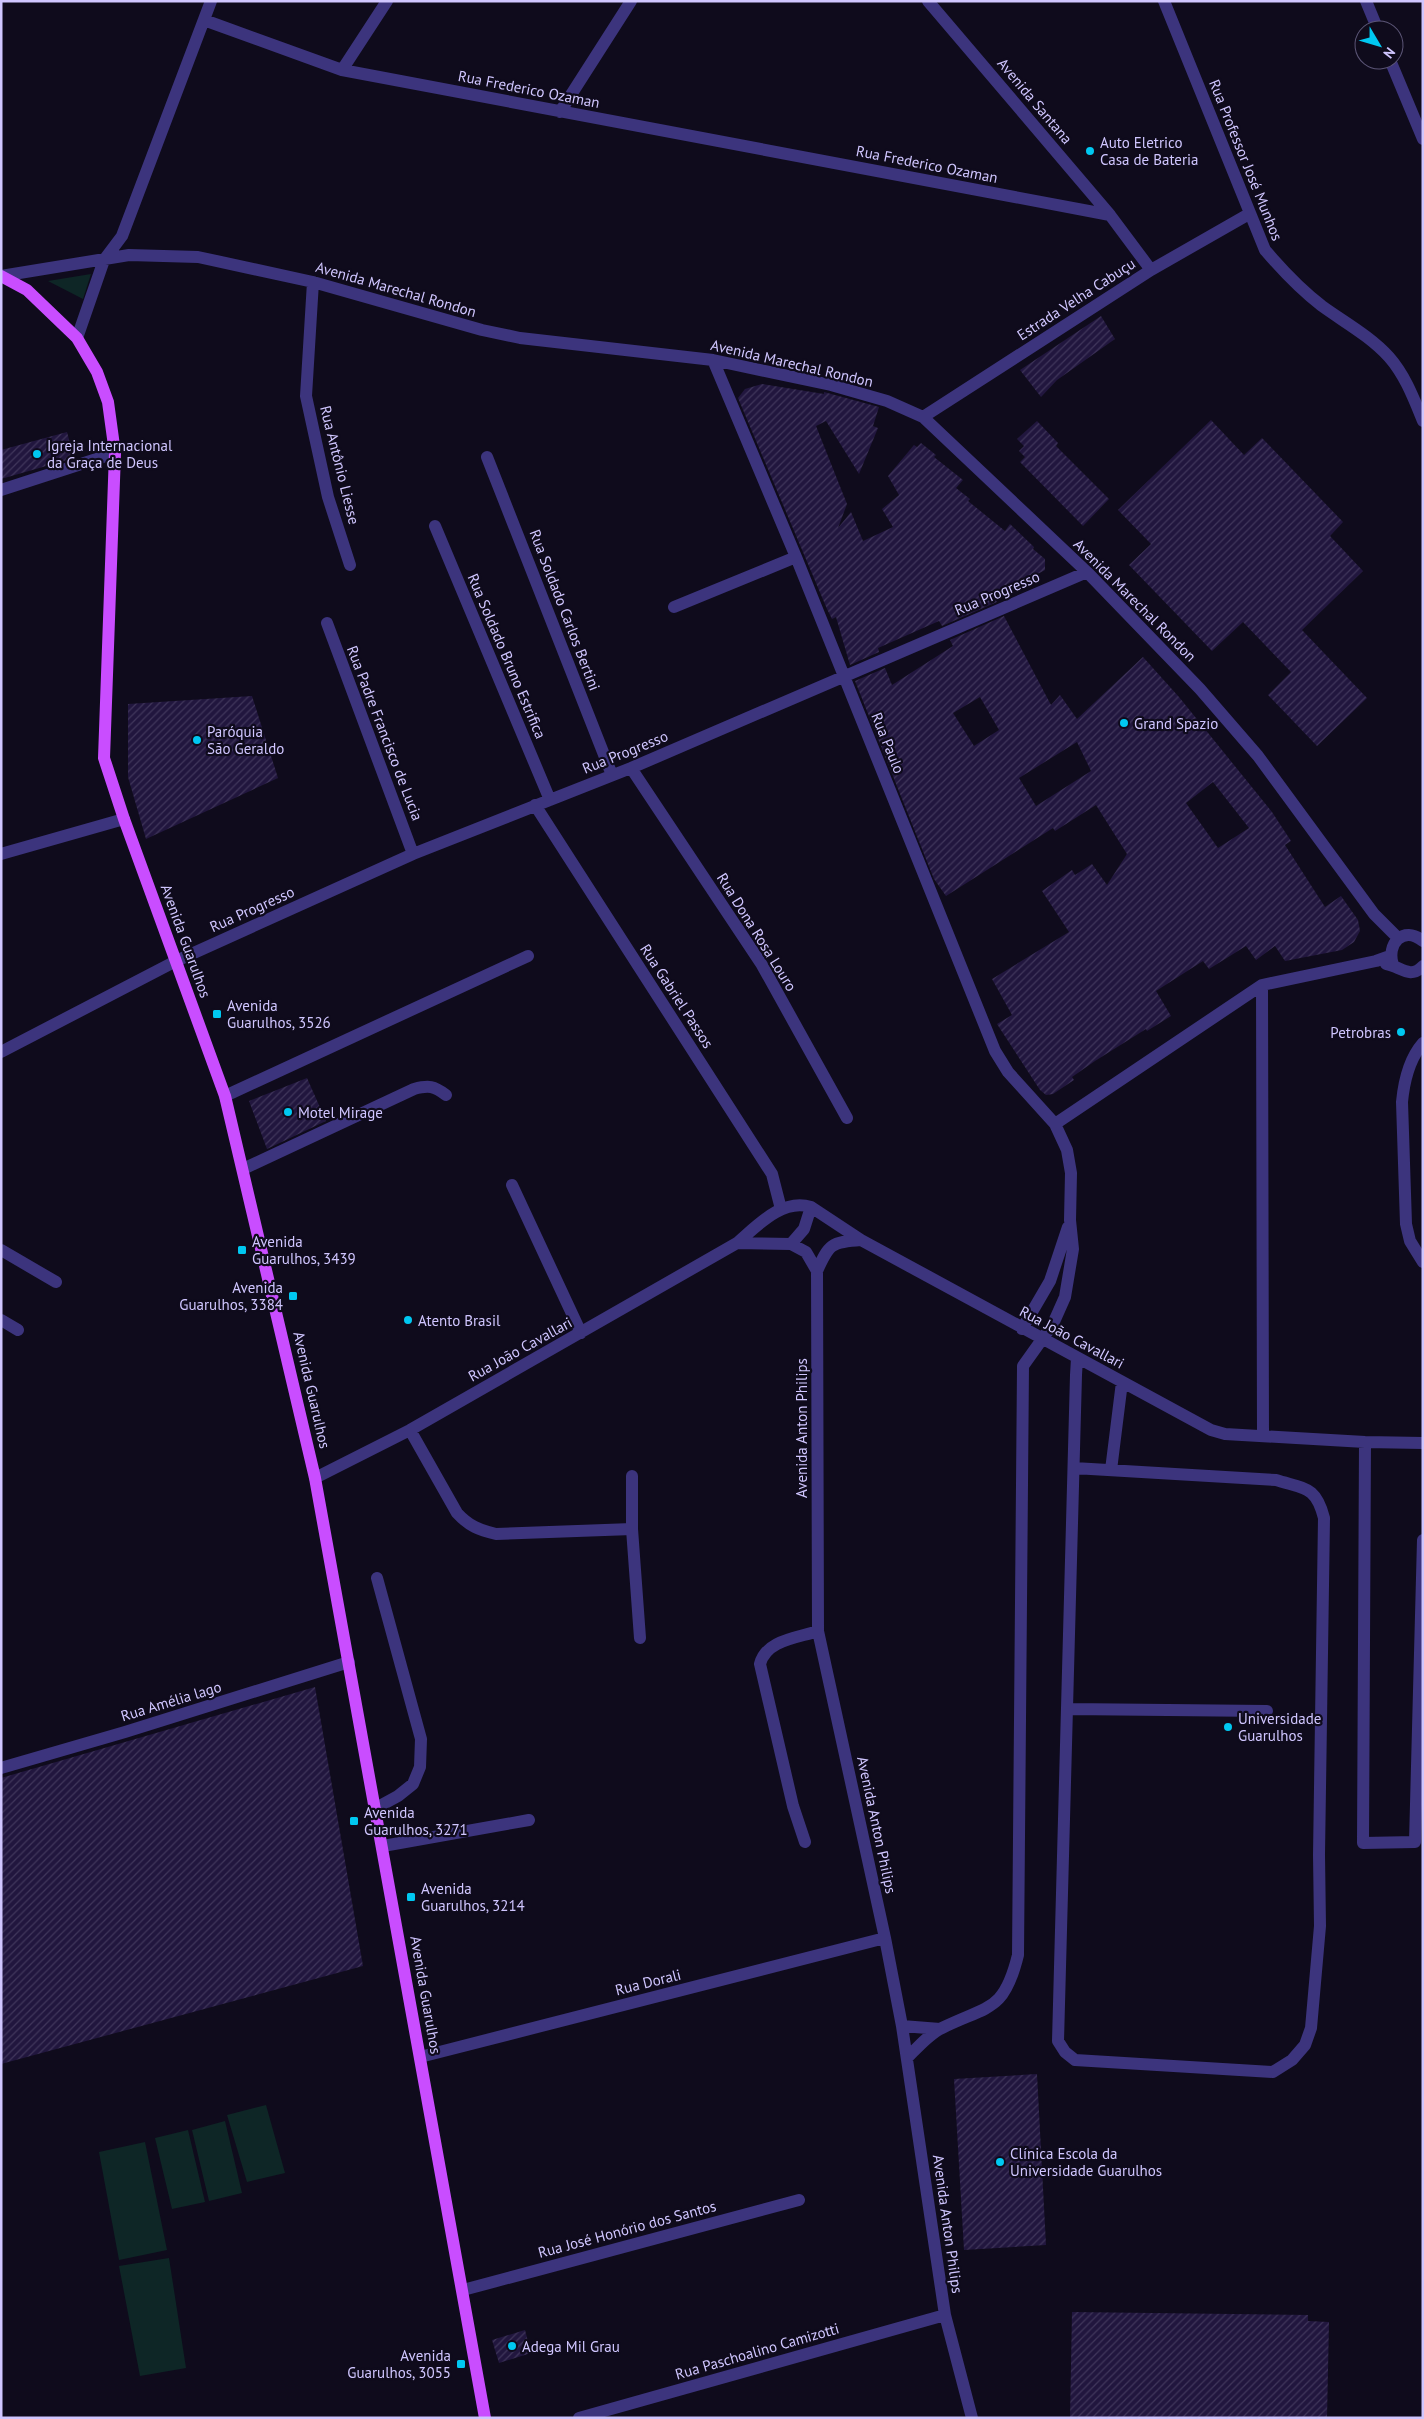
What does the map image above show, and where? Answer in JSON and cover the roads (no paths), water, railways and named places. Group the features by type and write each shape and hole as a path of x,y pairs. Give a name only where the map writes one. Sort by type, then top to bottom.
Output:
{"main road":[{"name":"Avenida Guarulhos","path":"1,276 27,290 77,338 97,372 108,402 115,453 104,758 124,819 225,1096 316,1478 485,2418"}],"street":[{"path":"77,338 104,260 122,236 211,1"},
{"path":"342,70 387,1"},
{"path":"560,112 631,1"},
{"name":"Avenida Santana","path":"928,1 1110,214 1151,270"},
{"name":"Rua Professor José Munhos","path":"1164,1 1264,250 1320,305 1358,331 1389,357 1411,392 1423,421"},
{"path":"1366,1 1374,20"},
{"name":"Rua Frederico Ozaman","path":"204,20 342,70 1110,214"},
{"path":"1394,70 1423,139"},
{"name":"Estrada Velha Cabuçu","path":"924,417 1151,270 1249,214"},
{"name":"Avenida Marechal Rondon","path":"1,276 129,256 198,257 313,282 482,330 511,336 713,360 831,385 887,401 924,417 1086,572 1200,689 1252,749 1374,914 1398,938"},
{"name":"Rua Antônio Liesse","path":"313,282 306,396 328,497 350,565"},
{"name":"Rua Paulo","path":"713,360 796,557 995,1051 1008,1072 1054,1124 1067,1150 1071,1173 1070,1220"},
{"path":"1,490 115,453"},
{"name":"Rua Soldado Carlos Bertini","path":"487,457 612,775"},
{"name":"Rua Soldado Bruno Estrifica","path":"434,526 550,800"},
{"path":"674,608 796,557"},
{"name":"Rua Progresso","path":"1,1052 176,961 413,854 631,768 1086,572"},
{"name":"Rua Padre Francisco de Lucia","path":"327,623 413,854"},
{"name":"Rua Dona Rosa Louro","path":"631,768 762,965 847,1118"},
{"name":"Rua Gabriel Passos","path":"535,805 772,1174 781,1210"},
{"path":"1,854 124,819"},
{"path":"1392,960 1392,946 1398,938 1408,935 1421,936"},
{"path":"225,1096 528,956"},
{"path":"1054,1124 1262,985 1376,961 1392,960 1406,972 1422,971"},
{"path":"1262,985 1263,1435"},
{"path":"1423,1043 1409,1066 1402,1102 1406,1224 1410,1241 1423,1262"},
{"path":"243,1169 414,1089 435,1086 446,1095"},
{"path":"512,1185 582,1333"},
{"name":"Rua João Cavallari","path":"316,1478 410,1430 582,1333 737,1243 757,1225 781,1210 802,1204 811,1207 861,1240 1022,1329 1211,1430 1225,1434 1365,1442 1423,1443"},
{"path":"791,1244 804,1229 811,1207"},
{"path":"1022,1329 1050,1281 1070,1220"},
{"path":"906,2058 940,2028 986,2010 1003,1995 1012,1979 1018,1955 1023,1366 1053,1324 1065,1297 1073,1249 1070,1220"},
{"path":"817,1271 826,1251 833,1244 861,1240"},
{"path":"737,1243 791,1244 806,1252 817,1271"},
{"path":"1,1250 56,1282"},
{"name":"Avenida Anton Philips","path":"817,1271 818,1631 885,1938 902,2026 945,2315 972,2418"},
{"path":"1,1320 18,1330"},
{"path":"1074,1468 1276,1480 1307,1489 1320,1499 1324,1518 1319,1855 1320,1926 1311,2028 1305,2045 1292,2060 1273,2072 1075,2060 1065,2052 1058,2042 1077,1358"},
{"path":"1111,1470 1122,1382"},
{"path":"410,1430 457,1513 467,1524 480,1530 496,1534 632,1529"},
{"path":"1365,1442 1363,1843 1415,1842 1423,1540"},
{"path":"632,1476 632,1529 640,1638"},
{"path":"376,1808 398,1796 413,1784 420,1767 421,1739 377,1578"},
{"path":"805,1842 794,1806 760,1664 763,1653 774,1645 818,1631"},
{"name":"Rua Amélia lago","path":"1,1768 125,1732 349,1662"},
{"path":"1068,1709 1268,1711"},
{"path":"383,1846 529,1820"},
{"name":"Rua Dorali","path":"420,2057 885,1938"},
{"path":"902,2026 940,2028"},
{"name":"Rua José Honório dos Santos","path":"463,2290 800,2200"},
{"name":"Rua Paschoalino Camizotti","path":"579,2418 945,2315"}],"place":[{"name":"Auto Eletrico Casa de Bateria","path":"1090,151"},
{"name":"Igreja Internacional da Graça de Deus","path":"37,454"},
{"name":"Grand Spazio","path":"1124,723"},
{"name":"Paróquia São Geraldo","path":"197,740"},
{"name":"Avenida Guarulhos, 3526","path":"217,1014"},
{"name":"Petrobras","path":"1401,1032"},
{"name":"Motel Mirage","path":"288,1112"},
{"name":"Avenida Guarulhos, 3439","path":"242,1250"},
{"name":"Avenida Guarulhos, 3384","path":"293,1296"},
{"name":"Atento Brasil","path":"408,1320"},
{"name":"Universidade Guarulhos","path":"1228,1727"},
{"name":"Avenida Guarulhos, 3271","path":"354,1821"},
{"name":"Avenida Guarulhos, 3214","path":"411,1897"},
{"name":"Clínica Escola da Universidade Guarulhos","path":"1000,2162"},
{"name":"Adega Mil Grau","path":"512,2346"},
{"name":"Avenida Guarulhos, 3055","path":"461,2364"}]}
